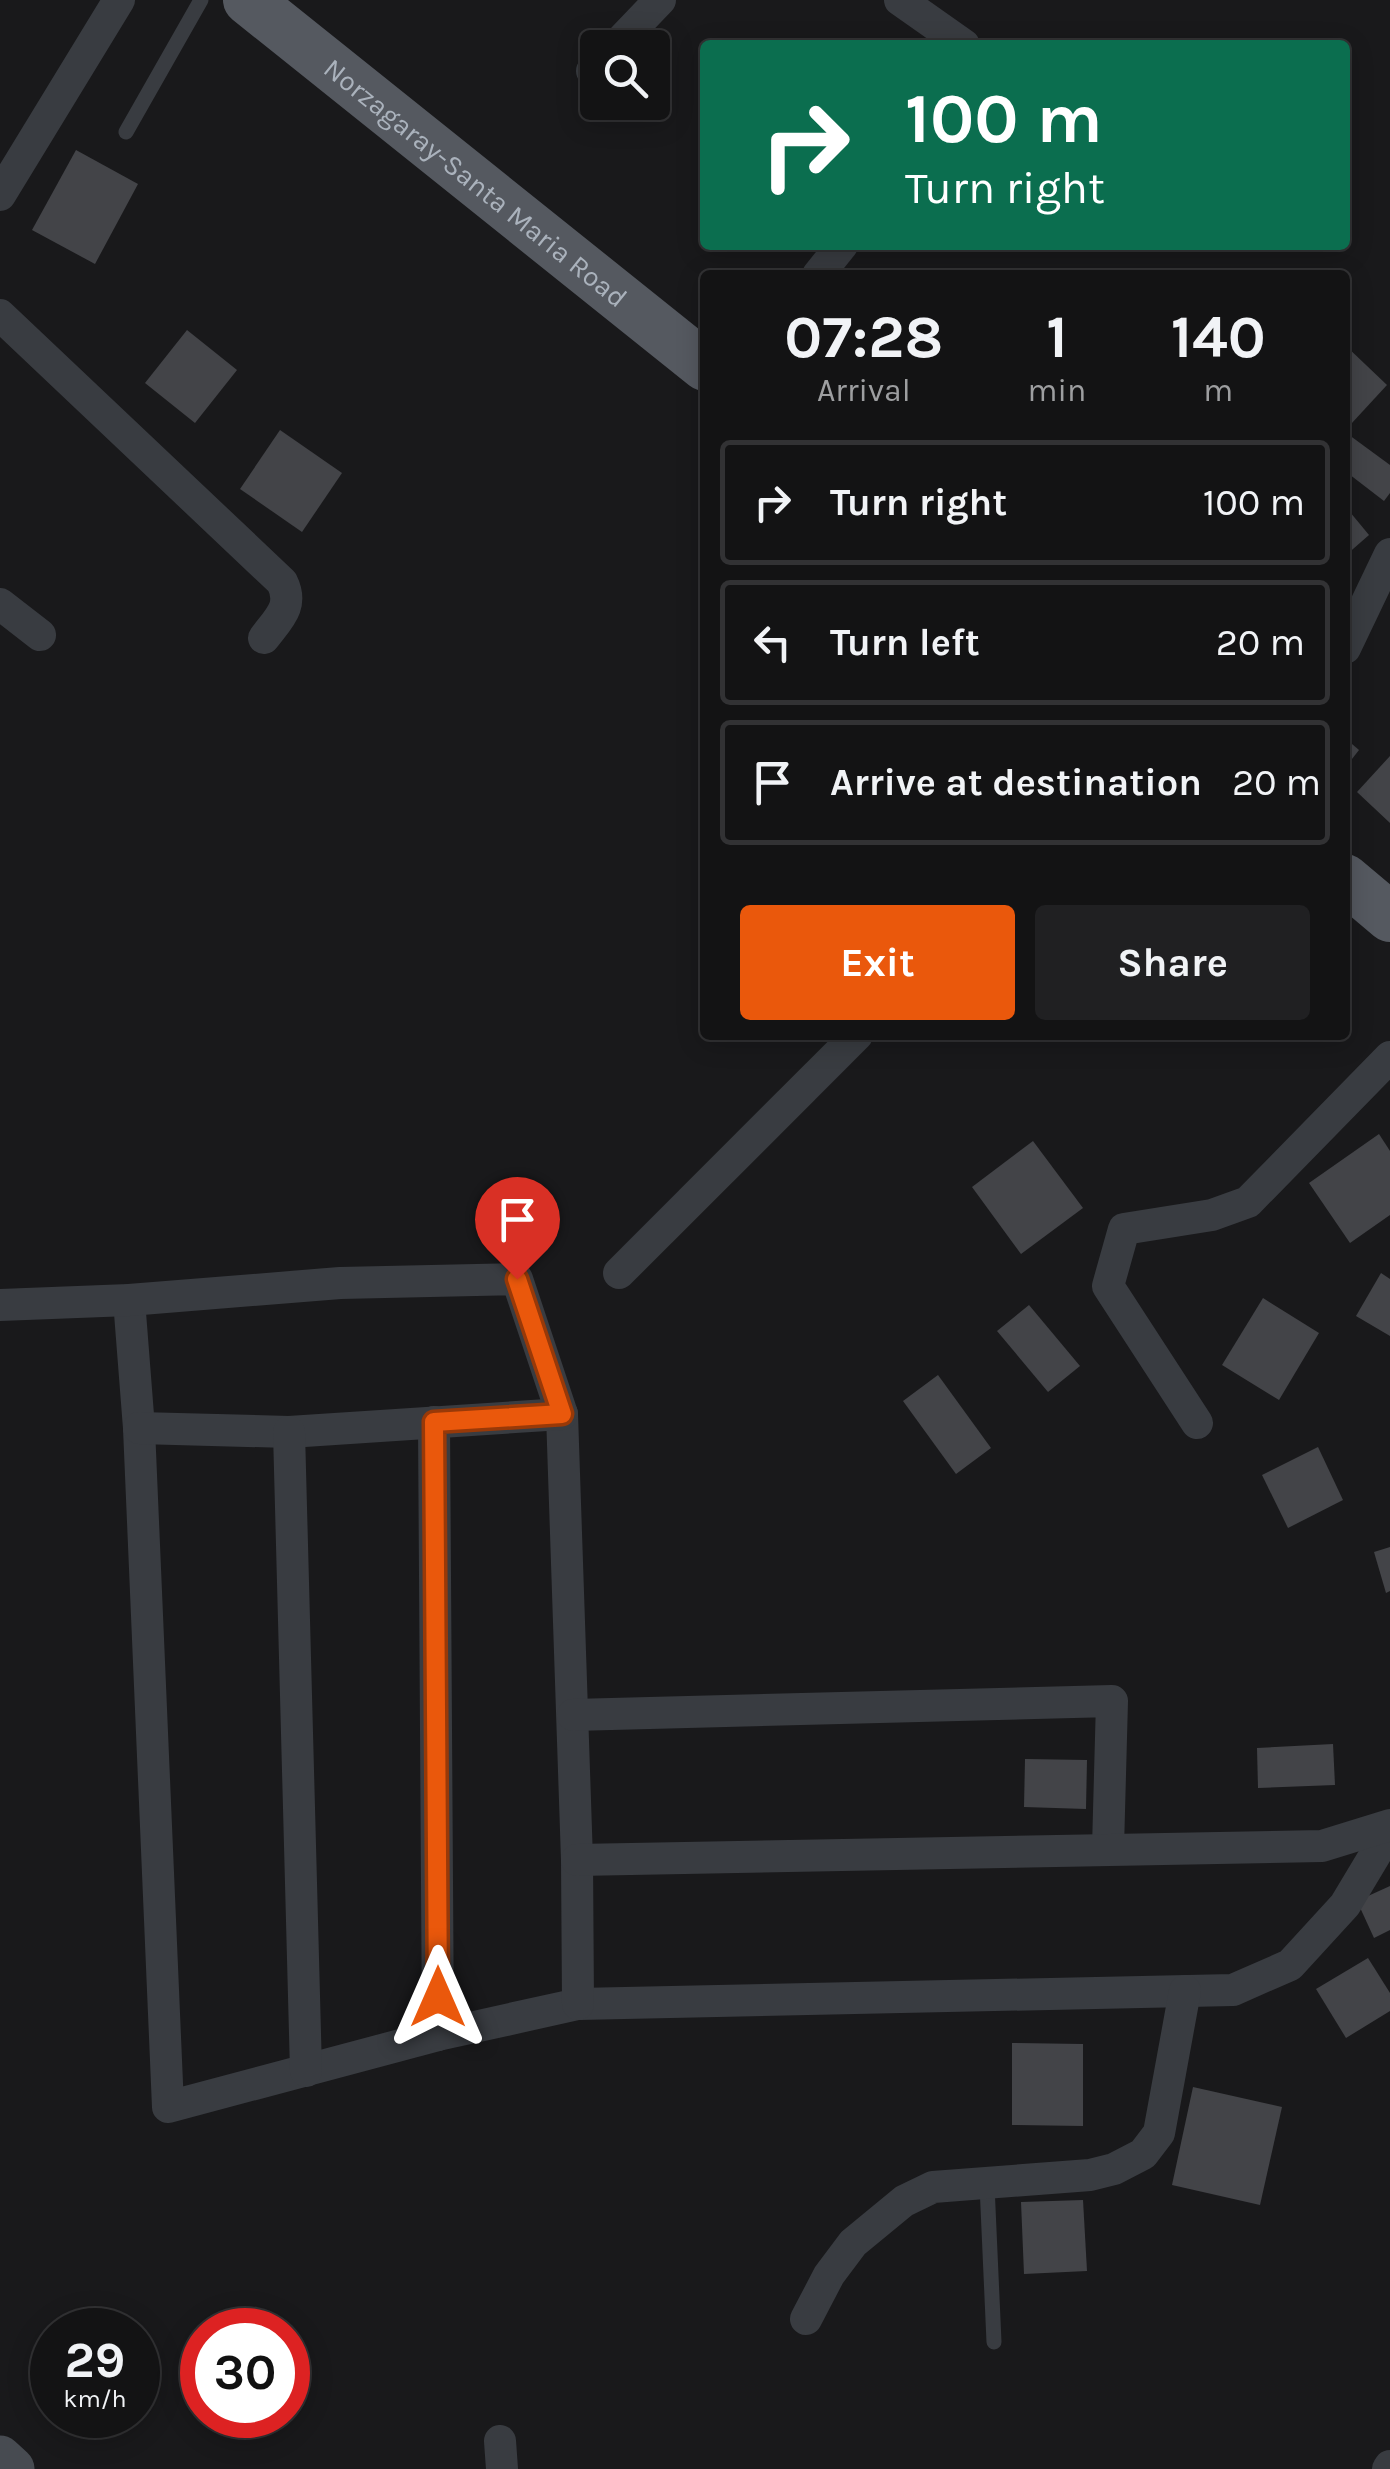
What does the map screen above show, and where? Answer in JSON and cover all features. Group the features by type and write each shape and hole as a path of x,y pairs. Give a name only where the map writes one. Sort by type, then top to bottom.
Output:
{"main road":[{"name":"Norzagaray-Santa Maria Road","path":"248,0 700,362"},
{"path":"1350,883 1390,917"}],"street":[{"path":"0,195 119,0"},
{"path":"631,30 660,0"},
{"path":"900,0 957,40"},
{"path":"822,270 838,250"},
{"path":"0,316 282,582 289,596 286,608 264,638"},
{"path":"1350,638 1390,554"},
{"path":"0,604 40,635"},
{"path":"619,1273 852,1040"},
{"path":"1197,1423 1108,1286 1124,1229 1212,1215 1248,1202 1390,1056"},
{"path":"0,1305 128,1300 340,1283 517,1279 562,1414 578,1860 578,2004"},
{"path":"128,1300 140,1428 168,2108 438,2035 578,2004 1233,1990 1290,1965 1345,1905 1390,1827"},
{"path":"140,1428 289,1432 562,1414"},
{"path":"434,1422 438,2035"},
{"path":"289,1432 306,2071"},
{"path":"573,1715 1112,1701 1108,1848"},
{"path":"578,1860 1322,1846 1390,1827"},
{"path":"806,2318 829,2275 854,2243 883,2216 933,2186 1090,2175 1114,2169 1143,2154 1159,2133 1185,1991"},
{"path":"0,2458 12,2469"}],"lane":[{"path":"126,132 200,0"},
{"path":"987,2185 994,2342"}],"building":[{"path":"76,150 138,184 95,264 32,230"},
{"path":"187,330 237,370 195,423 145,383"},
{"path":"1350,350 1387,385 1350,423"},
{"path":"280,430 342,473 302,532 240,489"},
{"path":"1350,436 1390,465 1390,493 1384,501 1350,475"},
{"path":"1350,512 1369,535 1350,552"},
{"path":"1350,742 1359,750 1350,762"},
{"path":"1390,756 1390,823 1357,792"},
{"path":"1379,1134 1390,1151 1390,1215 1350,1243 1309,1183"},
{"path":"1033,1141 1083,1208 1021,1254 972,1187"},
{"path":"1381,1273 1390,1279 1390,1336 1356,1316"},
{"path":"1263,1298 1319,1333 1279,1400 1222,1365"},
{"path":"1029,1305 1080,1366 1048,1392 997,1331"},
{"path":"938,1375 991,1448 956,1474 903,1401"},
{"path":"1318,1447 1343,1500 1288,1528 1262,1475"},
{"path":"1390,1547 1390,1591 1386,1593 1374,1552"},
{"path":"1333,1744 1335,1785 1258,1788 1257,1748"},
{"path":"1025,1759 1087,1760 1086,1809 1024,1807"},
{"path":"1390,1886 1390,1930 1374,1938 1357,1901"},
{"path":"1368,1958 1390,1993 1390,2011 1346,2038 1316,1989"},
{"path":"1012,2043 1083,2044 1083,2126 1012,2125"},
{"path":"1193,2087 1282,2107 1260,2205 1172,2185"},
{"path":"1083,2200 1087,2271 1024,2274 1021,2202"}],"route":[{"path":"438,1997 434,1422 562,1414 517,1279"}]}
